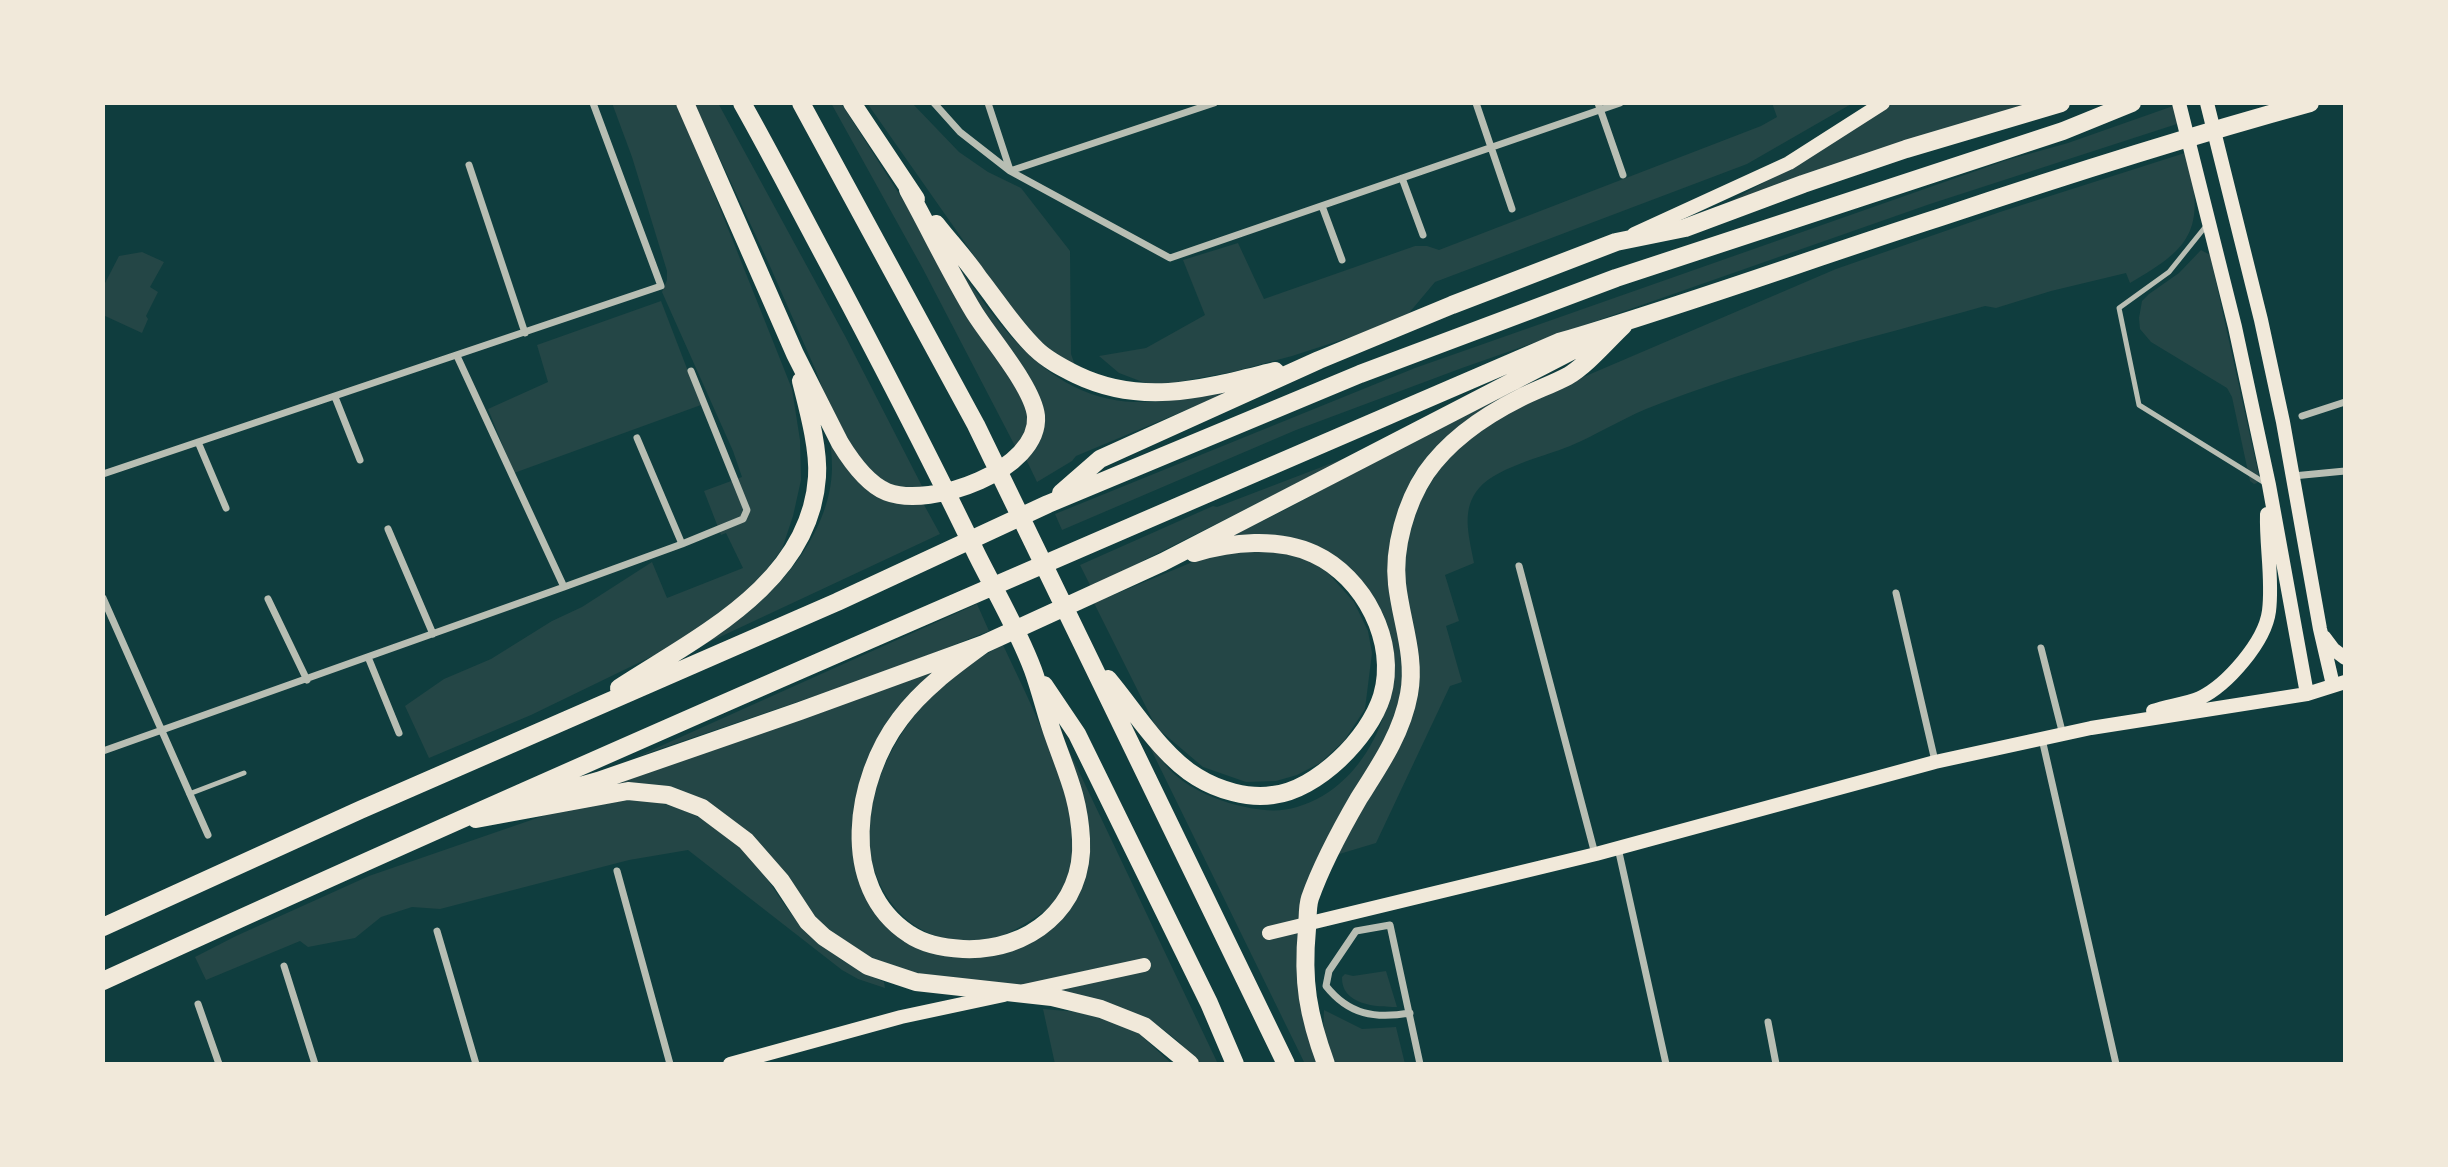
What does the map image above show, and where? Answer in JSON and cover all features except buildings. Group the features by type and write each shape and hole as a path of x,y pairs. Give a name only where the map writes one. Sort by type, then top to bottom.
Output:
{"highway":[{"path":"685,103 795,354 848,457 876,485 887,492 920,497 954,492 1002,468 1023,450 1036,427 1031,397 974,311 908,190 852,103"},
{"path":"742,103 926,448 1032,668 1077,799 1082,857 1070,893 1053,917 1042,926 1006,945 979,949 952,948 930,944 911,936 886,913 862,863 860,830 863,804 882,746 899,720 940,677 984,643"},
{"path":"801,103 976,425 1286,1064"},
{"path":"1048,505 1100,458 1319,360 1616,242 1685,228 1894,153 2061,103"},
{"path":"103,928 360,810 837,601 1048,505 1360,374 1616,278 2063,131 2132,103"},
{"path":"103,981 445,825 782,677 1559,342 1629,322 1967,208 2175,142 2310,103"},
{"path":"908,190 1038,351 1059,366 1099,385 1144,393 1169,393 1222,384 1319,360"},
{"path":"445,825 598,781 984,643 1163,562 1629,322"},
{"path":"1326,1064 1311,1018 1304,970 1309,900 1351,812 1404,719 1410,692 1411,663 1397,584 1396,561 1399,538 1415,495 1424,476 1438,457 1462,435 1517,399 1570,375 1629,322"},
{"path":"573,717 727,618 764,588 787,560 805,527 817,476 811,423 795,354"},
{"path":"1089,654 1172,757 1196,776 1228,792 1273,796 1300,786 1349,751 1368,726 1382,696 1386,669 1379,626 1367,602 1350,582 1314,554 1296,547 1276,544 1240,543 1163,562"},
{"path":"1032,668 1077,734 1203,991 1235,1064"},
{"path":"445,825 628,791 668,795 702,808 746,841 781,881 808,922 852,958 898,978 916,982 1052,997 1101,1009 1144,1026 1190,1064"}],"main road":[{"path":"1616,242 1789,163 1884,103"},
{"path":"2179,103 2235,327 2269,485 2307,694"},
{"path":"2091,728 2307,694 2339,684 2320,629 2283,422 2261,320 2207,103"},
{"path":"1269,933 1596,854 1935,762 2063,735 2200,698 2225,680 2247,656 2261,634 2269,613 2269,485"},
{"path":"2320,629 2333,649 2345,658"},
{"path":"730,1064 771,1059 901,1017 1144,965"}],"street":[{"path":"103,474 661,286 593,103"},
{"path":"934,103 960,132 1010,171 1170,258 1490,148 1599,107 1620,103"},
{"path":"988,103 1010,171"},
{"path":"1476,103 1511,209"},
{"path":"1010,171 1211,104"},
{"path":"1599,107 1623,175"},
{"path":"469,165 524,333"},
{"path":"1402,178 1423,235"},
{"path":"1322,206 1342,260"},
{"path":"457,356 564,587"},
{"path":"103,751 564,587 744,519 747,510 691,371"},
{"path":"335,397 360,460"},
{"path":"2302,416 2345,402"},
{"path":"637,438 682,544"},
{"path":"198,442 226,508"},
{"path":"2291,476 2345,471"},
{"path":"388,529 433,634"},
{"path":"1519,566 1596,854"},
{"path":"1896,593 1935,762"},
{"path":"103,598 208,835"},
{"path":"268,599 307,680"},
{"path":"2041,648 2063,735"},
{"path":"368,657 399,733"},
{"path":"2042,739 2116,1064"},
{"path":"1618,848 1666,1064"},
{"path":"617,871 670,1064"},
{"path":"1410,1013 1389,1017 1357,1011 1338,1002 1326,986 1329,971 1356,931 1390,925 1410,1013 1420,1064"},
{"path":"437,931 476,1064"},
{"path":"284,966 315,1064"},
{"path":"198,1004 219,1064"},
{"path":"1768,1022 1776,1064"}],"lane":[{"path":"2208,223 2169,272 2119,308 2139,405 2269,485"},
{"path":"190,794 244,773"}],"shaded area":[{"path":"612,103 678,103 792,389 800,440 801,480 793,516 782,549 755,585 729,610 661,652 531,715 429,758 405,706 444,679 491,659 552,621 582,607 652,562 667,598 743,568 726,533 721,535 704,491 742,477 662,292 667,271 632,157"},
{"path":"694,103 718,103 845,336 924,490 900,489 868,473 836,425 816,371 769,264"},
{"path":"831,103 841,103 919,225 1029,409 1028,430 1015,446 923,269"},
{"path":"867,103 912,103 959,152 988,172 1021,188 1070,251 1071,354 1076,368 1031,337"},
{"path":"1772,103 1853,103 1747,164 1435,282 1409,313 1360,334 1232,372 1172,383 1148,384 1119,373 1099,356 1146,348 1205,315 1183,260 1238,243 1264,299 1415,246 1439,250 1761,126 1777,117"},
{"path":"1894,103 2039,103 1702,217 1792,167"},
{"path":"2176,105 2180,123 1930,204 1462,368 1296,430 1062,530 1055,514 1415,368 2007,160 2068,143"},
{"path":"2188,152 2195,199 2190,231 2182,245 2169,257 2130,283 2126,273 2051,291 1996,308 1985,306 1730,379 1646,409 1570,446 1506,470 1484,484 1471,500 1469,509 1469,536 1474,563 1445,575 1459,621 1446,626 1462,682 1450,686 1376,843 1336,855 1404,733 1405,554 1412,520 1421,499 1448,455 1465,439 1525,402 1836,269 2000,212"},
{"path":"926,218 966,278 1011,337 1037,362 1066,382 1099,396 1135,402 1177,399 1246,385 1076,456 1037,482 1025,457 1040,435 1012,359"},
{"path":"2201,250 2210,255 2259,476 2254,484 2250,481 2232,397 2227,388 2151,342 2140,329 2142,301 2179,273"},
{"path":"142,252 164,262 150,287 158,292 146,316 148,319 142,333 103,315 103,287 119,256"},
{"path":"661,301 701,405 514,473 488,409 548,382 537,345"},
{"path":"1559,373 1433,454 1414,474 1401,509 1405,674 1399,709 1306,897 1321,1064 1305,1064 1144,735 1166,765 1182,780 1213,797 1246,807 1272,810 1297,807 1323,796 1345,779 1363,758 1377,733 1387,706 1392,678 1392,651 1387,624 1380,607 1353,573 1339,561 1224,539 1308,498 1473,408"},
{"path":"828,425 864,482 923,503 940,534 692,650 755,606 788,573 802,554 814,534 830,491 832,463"},
{"path":"1353,455 1091,587 1080,565 1213,506 1217,507"},
{"path":"1236,549 1290,554 1312,562 1328,573 1354,602 1368,631 1372,653 1365,709 1344,741 1320,763 1297,775 1276,781 1246,782 1203,767 1156,727 1094,603 1207,556"},
{"path":"977,604 989,631 857,681 634,758"},
{"path":"1003,645 1060,776 1077,841 1078,855 1064,890 1044,912 998,937 960,941 937,936 918,927 901,914 888,898 877,878 871,856 868,833 870,808 884,767 918,711 948,681"},
{"path":"944,667 908,695 886,727 855,825 898,935 1008,951 1080,877 1063,738 1218,1064 1199,1064 1179,1042 1160,1027 1106,1002 1050,989 943,979 906,971 861,956 815,918 713,809 606,787"},
{"path":"620,797 678,808 727,836 756,864 804,929 841,960 884,982 885,988 858,979 842,970 688,850 629,860 440,909 412,907 381,917 355,938 308,947 300,941 206,980 195,957 369,876 569,807"},
{"path":"1386,971 1397,1007 1370,1005 1353,999 1343,986 1342,977 1345,974 1353,976"},
{"path":"1043,1009 1078,1012 1133,1028 1172,1064 1055,1064"},
{"path":"1324,1010 1362,1029 1396,1027 1405,1064 1336,1064 1323,1033"}]}
